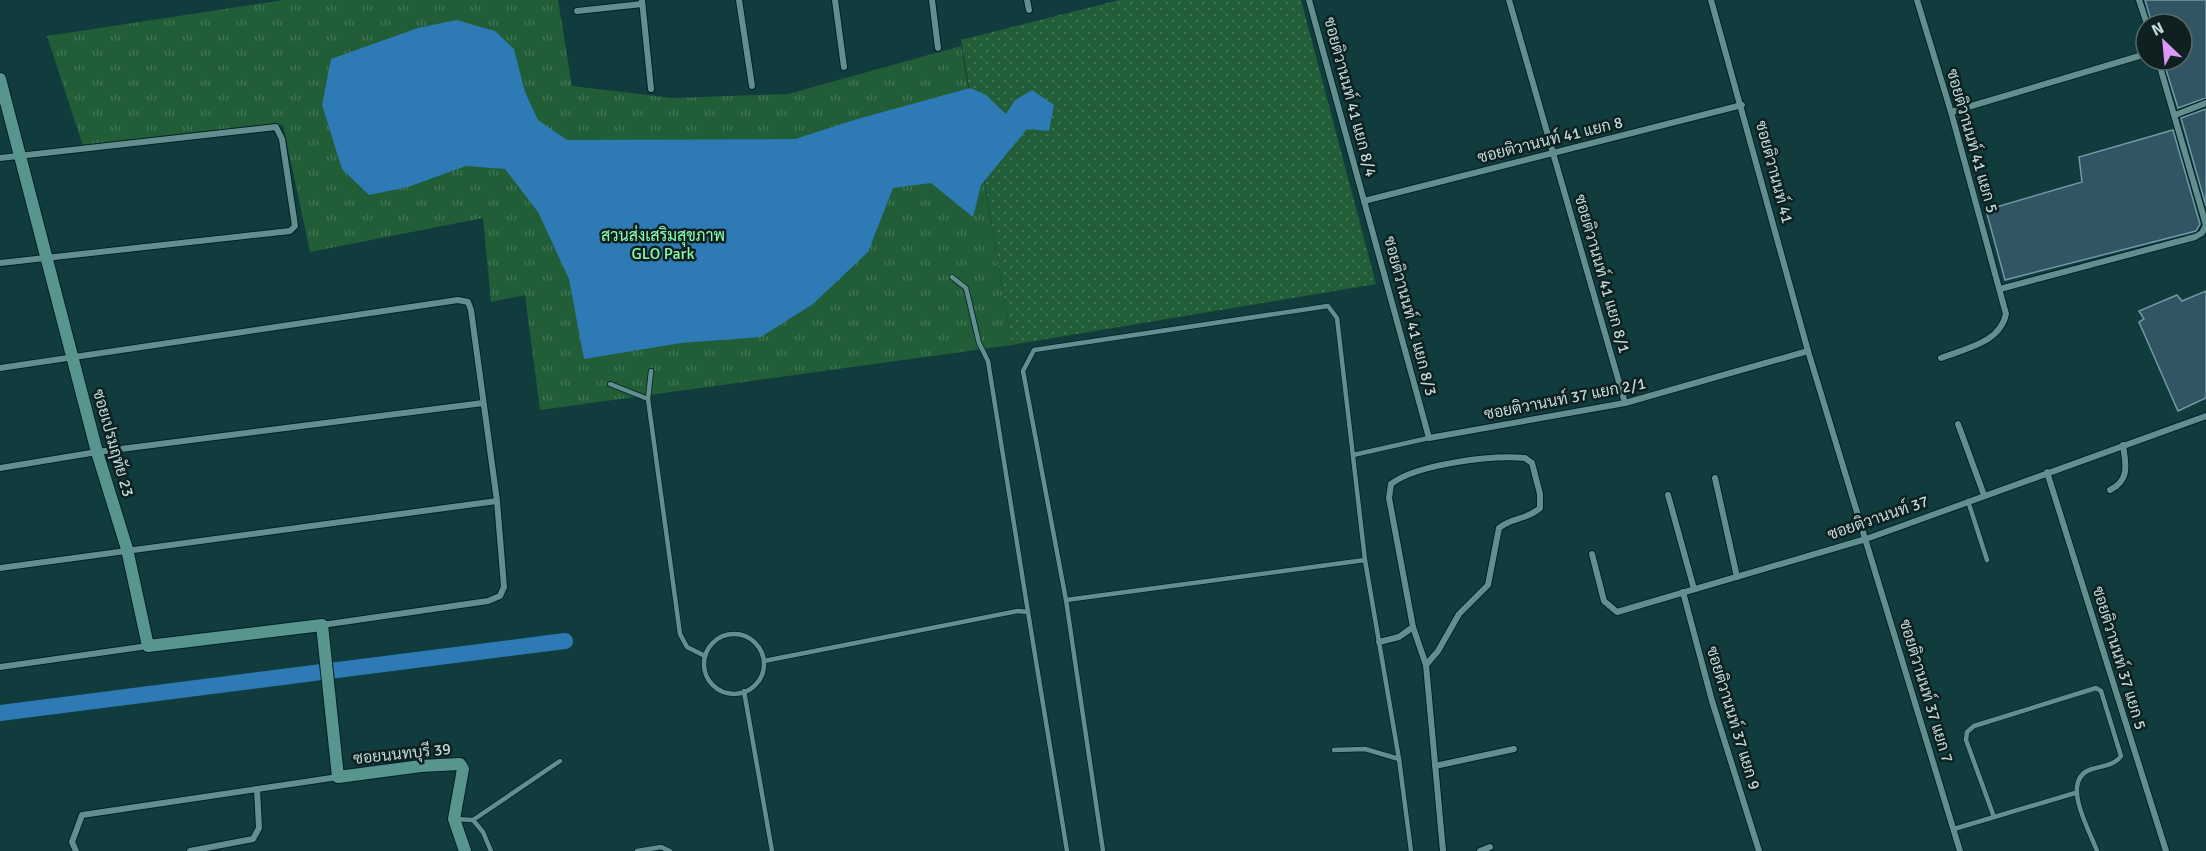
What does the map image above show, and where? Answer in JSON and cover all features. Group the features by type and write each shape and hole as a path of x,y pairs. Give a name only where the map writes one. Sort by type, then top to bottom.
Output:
{"street":[{"path":"739,0 752,86"},
{"path":"835,0 844,67"},
{"path":"932,0 938,48"},
{"path":"1028,0 1029,10"},
{"name":"ซอยติวานนท์ 41 แยก 8/4","path":"1310,0 1364,201"},
{"name":"ซอยติวานนท์ 41 แยก 8/1","path":"1509,0 1625,403"},
{"name":"ซอยติวานนท์ 41","path":"1711,0 1742,105 1808,351 1866,539"},
{"name":"ซอยติวานนท์ 41 แยก 5","path":"1917,0 1951,112 2006,314 2004,328 1991,339 1941,358"},
{"path":"577,12 642,2 651,90"},
{"path":"1951,112 2134,58"},
{"path":"2000,289 2195,237 2202,232 2206,225 2162,72"},
{"name":"ซอยเปรมฤทัย 23","path":"0,79 97,452 127,549 148,646"},
{"path":"2175,114 2206,103"},
{"name":"ซอยติวานนท์ 41 แยก 8","path":"1364,201 1742,105"},
{"path":"0,158 19,154 276,127 282,139 294,229 0,263"},
{"name":"ซอยติวานนท์ 41 แยก 8/3","path":"1364,201 1429,438"},
{"path":"0,368 458,300 468,302 471,310 497,501 504,587 500,596 488,601 0,667"},
{"name":"ซอยติวานนท์ 37 แยก 2/1","path":"1429,438 1625,403 1808,351"},
{"path":"0,468 97,452 483,403"},
{"name":"ซอยติวานนท์ 37","path":"1592,554 1604,601 1617,612 1866,539 2206,416"},
{"path":"1958,424 1984,495"},
{"path":"2110,490 2121,484 2125,478 2123,445"},
{"path":"1426,665 1438,651 1459,614 1488,585 1499,528 1506,522 1531,516 1540,508 1540,494 1532,463 1525,458 1463,462 1404,474 1391,484 1389,498 1413,627 1426,665 1443,851"},
{"name":"ซอยติวานนท์ 37 แยก 5","path":"2047,472 2166,851"},
{"path":"1715,478 1737,577"},
{"path":"1668,495 1694,589"},
{"path":"0,568 127,549 497,501"},
{"name":"ซอยติวานนท์ 37 แยก 7","path":"1866,539 1960,851"},
{"name":"ซอยติวานนท์ 37 แยก 9","path":"1683,592 1712,701 1759,851"},
{"name":"ซอยนนทบุรี 39","path":"322,625 338,777 421,766 460,764 463,769 454,819 465,851"},
{"path":"1379,642 1399,637 1413,627"},
{"path":"1435,766 1514,749"},
{"path":"76,851 72,842 82,815 338,777"},
{"path":"190,851 253,839 259,828 257,789"},
{"path":"1480,851 1490,847"}],"lane":[{"path":"952,277 966,288 979,343 988,361 1067,851"},
{"path":"1103,851 1066,600 1023,371 1034,350 1328,306 1337,318 1365,560 1399,759 1411,851"},
{"path":"651,371 648,399 680,634 687,647 705,656"},
{"path":"610,384 627,393 648,399"},
{"path":"1353,455 1429,438"},
{"path":"1968,501 1987,560"},
{"path":"1066,600 1365,560"},
{"path":"764,661 1017,611 1028,612"},
{"path":"736,634 755,642 764,661 759,681 752,688 733,694 716,688 705,674 705,656 716,640 736,634"},
{"path":"1994,817 1966,740 1967,732 1974,726 2096,688 2101,691 2108,709 2121,756 2117,762 2086,771 2078,779 2075,793 2097,851"},
{"path":"744,691 772,851"},
{"path":"1334,750 1365,749 1399,759"},
{"path":"454,819 473,820 560,760"},
{"path":"1954,829 2075,793"},
{"path":"473,820 483,832 491,851"},
{"path":"637,851 661,847 670,851"}],"green space":[{"name":"สวนส่งเสริมสุขภาพ GLO Park","path":"284,0 558,0 572,86 673,98 788,94 961,46 1012,345 540,410 525,295 491,302 483,218 310,252 283,125 83,146 47,36"},
{"path":"1119,0 1301,0 1376,284 1012,345 961,40"}],"water":[{"path":"456,20 495,31 514,49 525,92 538,120 567,140 795,139 970,88 986,95 1006,114 1015,100 1032,90 1054,105 1049,131 1027,129 981,185 973,217 931,183 893,188 868,252 813,304 761,337 681,343 584,359 569,279 538,212 505,169 466,166 408,187 369,195 342,169 322,105 331,59 418,28"}],"building":[{"path":"2145,0 2206,0 2206,98 2178,108 2167,72 2194,72 2194,12 2148,12"},
{"path":"2206,109 2206,206 2181,118"},
{"path":"2173,130 2200,224 2196,231 2005,280 1986,210 2082,182 2079,157"},
{"path":"2206,291 2206,398 2178,411 2139,322 2144,319 2139,311 2177,295 2182,301"}],"waterway":[{"path":"0,713 565,641"}]}
